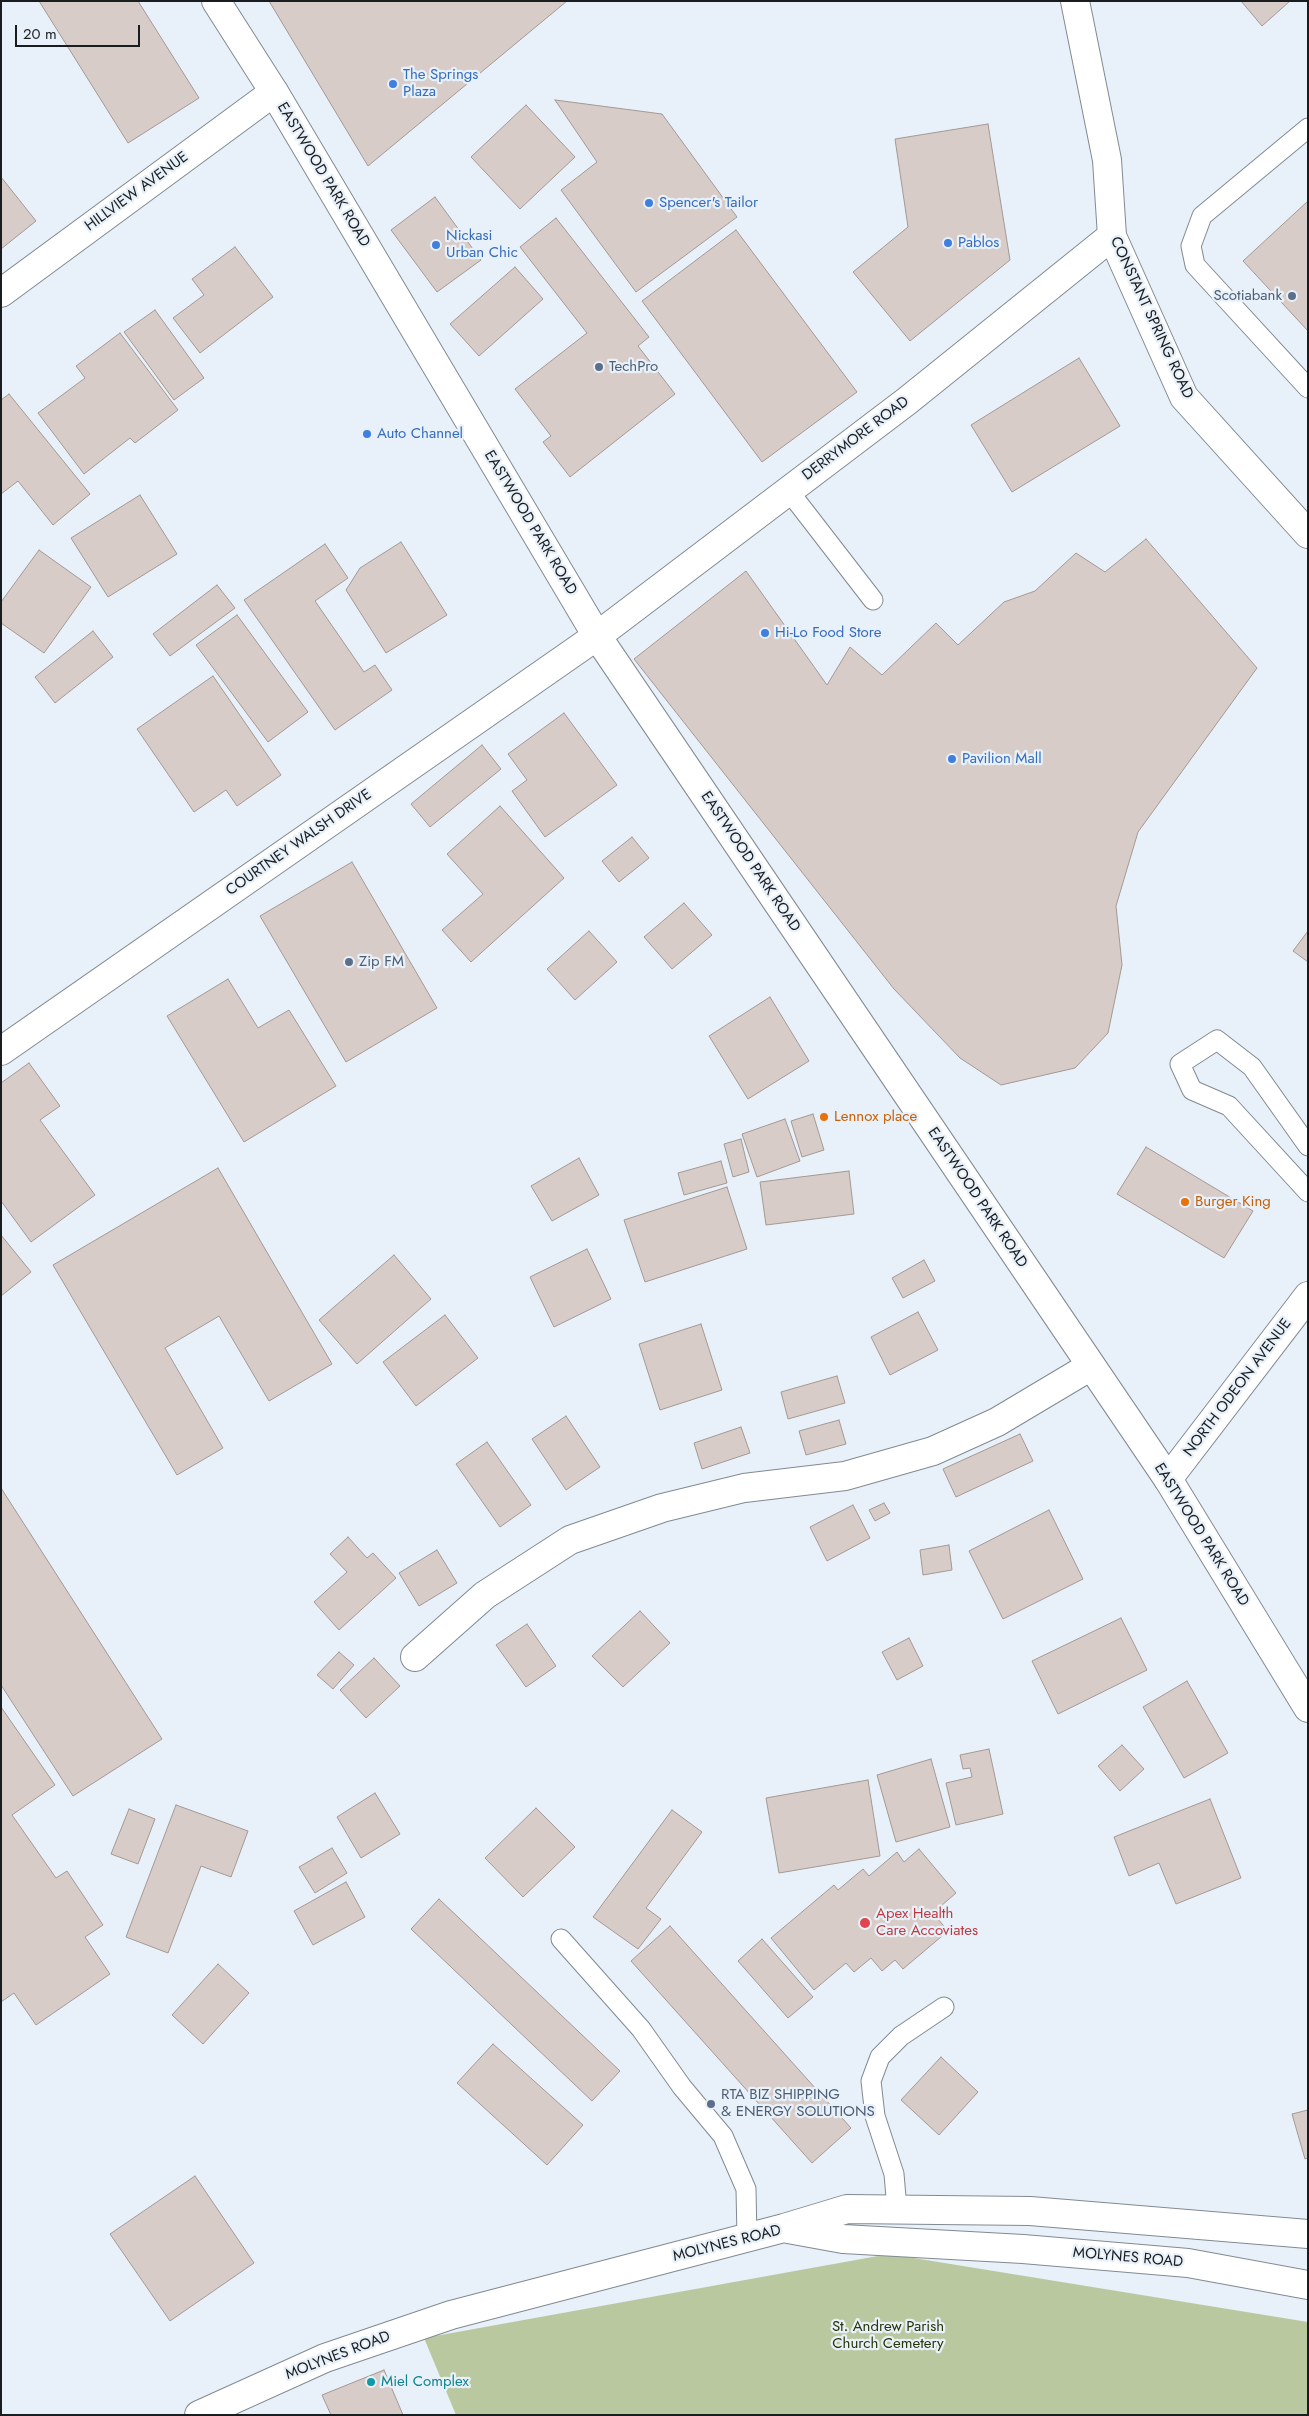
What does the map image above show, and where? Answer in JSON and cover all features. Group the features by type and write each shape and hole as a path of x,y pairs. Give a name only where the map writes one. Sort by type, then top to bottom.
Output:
{"main road":[{"name":"EASTWOOD PARK ROAD","path":"216,1 274,92 597,636 1168,1479 1308,1708"},
{"name":"CONSTANT SPRING ROAD","path":"1074,1 1108,160 1112,236 1184,397 1308,534"},
{"name":"HILLVIEW AVENUE","path":"1,293 274,92"},
{"name":"DERRYMORE ROAD","path":"597,636 907,401 1112,236"},
{"name":"COURTNEY WALSH DRIVE","path":"1,1051 597,636"},
{"name":"NORTH ODEON AVENUE","path":"1168,1479 1308,1296"},
{"path":"415,1657 485,1595 570,1540 662,1508 744,1488 845,1476 933,1451 997,1422 1091,1366"},
{"path":"784,2228 847,2209 1030,2210 1308,2234"},
{"name":"MOLYNES ROAD","path":"199,2415 325,2358 451,2315 784,2228 843,2239 1023,2249 1188,2263 1308,2285"}],"lane":[{"path":"1308,128 1202,216 1191,246 1195,265 1308,388"},
{"path":"788,490 873,600"},
{"path":"1308,1146 1252,1067 1217,1040 1180,1064 1192,1090 1229,1106 1308,1192"},
{"path":"561,1939 641,2029 682,2087 723,2136 746,2189 747,2238"},
{"path":"897,2209 894,2174 875,2116 871,2082 880,2057 901,2036 944,2007"}],"green space":[{"name":"St. Andrew Parish Church Cemetery","path":"889,2254 1308,2322 1308,2415 456,2415 424,2338"}],"building":[{"path":"39,1 138,1 199,98 128,143"},
{"name":"The Springs Plaza","path":"269,1 567,1 368,166"},
{"path":"1241,1 1290,1 1262,26"},
{"name":"Spencer's Tailor","path":"555,100 662,114 737,217 636,292 561,190 597,162"},
{"path":"526,105 575,157 520,209 471,157"},
{"name":"Pablos","path":"988,124 1010,260 910,341 853,272 908,227 895,139"},
{"path":"1,177 36,221 1,249"},
{"name":"Nickasi Urban Chic","path":"435,197 481,260 437,292 391,230"},
{"name":"Scotiabank","path":"1308,201 1308,331 1243,261"},
{"name":"TechPro","path":"556,218 649,337 638,346 675,394 570,477 543,442 551,436 515,389 587,333 520,247"},
{"path":"736,230 857,392 762,462 642,301"},
{"path":"235,247 273,297 200,353 173,318 204,295 192,279"},
{"path":"515,267 543,299 479,356 450,324"},
{"path":"155,310 204,378 174,400 124,332"},
{"path":"120,333 178,410 135,443 130,438 84,474 38,413 85,378 76,366"},
{"path":"1079,358 1120,426 1012,492 971,425"},
{"path":"9,394 90,494 53,525 18,481 1,494 1,400"},
{"path":"140,495 177,554 108,597 71,538"},
{"name":"Pavilion Mall","path":"1146,539 1257,668 1138,832 1116,906 1122,965 1108,1033 1075,1068 1001,1085 960,1058 894,989 634,659 746,571 827,685 850,647 882,675 936,623 958,645 1004,602 1035,591 1076,553 1105,572"},
{"path":"401,542 447,615 386,653 346,590 360,568"},
{"path":"325,544 348,578 315,601 364,672 375,665 392,690 335,730 244,600"},
{"path":"39,550 91,587 44,653 1,623 1,602"},
{"path":"217,585 235,608 170,656 153,634"},
{"path":"237,615 308,712 268,742 196,645"},
{"path":"93,631 113,657 55,703 35,677"},
{"path":"213,676 281,775 237,806 226,790 194,812 137,729"},
{"path":"564,713 617,785 545,837 512,791 527,780 508,754"},
{"path":"482,745 501,769 430,827 411,804"},
{"path":"500,806 564,878 471,962 442,930 483,894 447,854"},
{"path":"632,837 649,858 619,882 602,861"},
{"name":"Zip FM","path":"352,862 437,1008 346,1062 260,916"},
{"path":"684,903 712,935 672,969 644,937"},
{"path":"589,931 617,962 575,1000 547,969"},
{"path":"1308,931 1308,962 1293,951"},
{"path":"228,979 258,1028 289,1010 336,1086 244,1142 167,1016"},
{"path":"770,997 809,1061 748,1099 709,1036"},
{"path":"29,1063 60,1106 40,1120 95,1195 31,1242 1,1201 1,1083"},
{"path":"813,1114 824,1150 802,1157 791,1121"},
{"path":"785,1119 800,1161 757,1177 742,1134"},
{"path":"741,1139 749,1172 733,1177 724,1144"},
{"name":"Burger King","path":"1146,1147 1253,1211 1224,1258 1117,1194"},
{"path":"579,1158 599,1195 552,1221 531,1186"},
{"path":"721,1161 727,1183 684,1195 678,1173"},
{"path":"218,1168 332,1364 269,1401 219,1316 165,1348 223,1448 177,1475 53,1265"},
{"path":"849,1171 854,1214 766,1225 760,1182"},
{"path":"727,1187 747,1249 645,1282 624,1220"},
{"path":"1,1235 31,1272 1,1296"},
{"path":"587,1249 611,1299 554,1327 530,1277"},
{"path":"394,1255 431,1299 357,1364 319,1320"},
{"path":"924,1260 935,1281 903,1298 892,1278"},
{"path":"918,1312 938,1350 890,1375 871,1337"},
{"path":"445,1315 478,1358 416,1406 383,1362"},
{"path":"701,1324 722,1390 660,1410 639,1344"},
{"path":"837,1376 845,1403 788,1419 781,1392"},
{"path":"566,1416 600,1467 566,1490 532,1439"},
{"path":"839,1420 846,1444 806,1455 799,1431"},
{"path":"741,1427 750,1453 702,1469 694,1443"},
{"path":"1020,1434 1033,1461 956,1497 943,1469"},
{"path":"487,1442 531,1505 500,1527 456,1464"},
{"path":"1,1488 162,1739 73,1796 1,1685"},
{"path":"884,1503 890,1513 875,1521 869,1510"},
{"path":"853,1505 870,1538 827,1561 810,1527"},
{"path":"1049,1510 1083,1579 1003,1619 969,1551"},
{"path":"348,1537 367,1558 373,1553 396,1578 339,1630 314,1602 347,1572 330,1554"},
{"path":"949,1545 952,1570 923,1575 920,1550"},
{"path":"437,1550 457,1583 419,1606 399,1573"},
{"path":"640,1611 670,1643 623,1687 592,1656"},
{"path":"1121,1618 1147,1670 1058,1714 1032,1661"},
{"path":"527,1624 556,1666 526,1687 496,1645"},
{"path":"909,1638 923,1666 897,1680 882,1652"},
{"path":"339,1652 354,1665 333,1689 317,1675"},
{"path":"374,1658 400,1686 366,1718 340,1690"},
{"path":"1187,1681 1228,1753 1184,1778 1143,1707"},
{"path":"1,1707 55,1785 12,1815 56,1878 67,1871 103,1925 85,1937 110,1974 36,2025 14,1993 1,2002"},
{"path":"1122,1745 1144,1769 1120,1791 1098,1766"},
{"path":"989,1749 1003,1814 956,1825 946,1783 972,1777 970,1768 963,1769 960,1755"},
{"path":"931,1759 950,1827 896,1842 877,1775"},
{"path":"868,1780 880,1856 779,1873 766,1798"},
{"path":"375,1793 400,1834 361,1858 337,1817"},
{"path":"1210,1799 1241,1878 1176,1904 1159,1863 1129,1876 1114,1837"},
{"path":"176,1805 248,1831 231,1877 201,1866 168,1953 126,1937"},
{"path":"536,1808 575,1847 523,1897 485,1858"},
{"path":"129,1809 155,1819 138,1864 111,1854"},
{"path":"672,1810 702,1832 646,1908 661,1919 638,1949 593,1917"},
{"path":"332,1848 347,1873 315,1893 299,1867"},
{"name":"Apex Health Care Accoviates","path":"919,1849 956,1893 933,1913 948,1931 903,1969 895,1960 882,1971 871,1958 854,1972 846,1963 814,1990 771,1938 834,1885 838,1890 863,1869 869,1876 897,1852 904,1862"},
{"path":"346,1882 365,1917 313,1945 294,1911"},
{"path":"439,1899 620,2071 592,2101 411,1929"},
{"path":"670,1926 851,2128 812,2163 631,1961"},
{"path":"762,1939 813,1997 788,2018 738,1961"},
{"path":"218,1964 249,1993 203,2044 172,2015"},
{"path":"493,2044 583,2125 547,2165 457,2083"},
{"path":"941,2057 978,2092 939,2135 901,2100"},
{"path":"1308,2110 1308,2158 1305,2159 1292,2114"},
{"path":"195,2176 254,2263 170,2321 110,2234"},
{"name":"Miel Complex","path":"384,2370 403,2415 331,2415 322,2395"}],"place":[{"name":"The Springs Plaza","path":"393,84"},
{"name":"Spencer's Tailor","path":"649,203"},
{"name":"Pablos","path":"948,243"},
{"name":"Nickasi Urban Chic","path":"436,245"},
{"name":"Scotiabank","path":"1292,296"},
{"name":"TechPro","path":"599,367"},
{"name":"Auto Channel","path":"367,434"},
{"name":"Hi-Lo Food Store","path":"765,633"},
{"name":"Pavilion Mall","path":"952,759"},
{"name":"Zip FM","path":"349,962"},
{"name":"Lennox place","path":"824,1117"},
{"name":"Burger King","path":"1185,1202"},
{"name":"Apex Health Care Accoviates","path":"865,1923"},
{"name":"RTA BIZ SHIPPING & ENERGY SOLUTIONS","path":"711,2104"},
{"name":"Miel Complex","path":"371,2382"}]}
